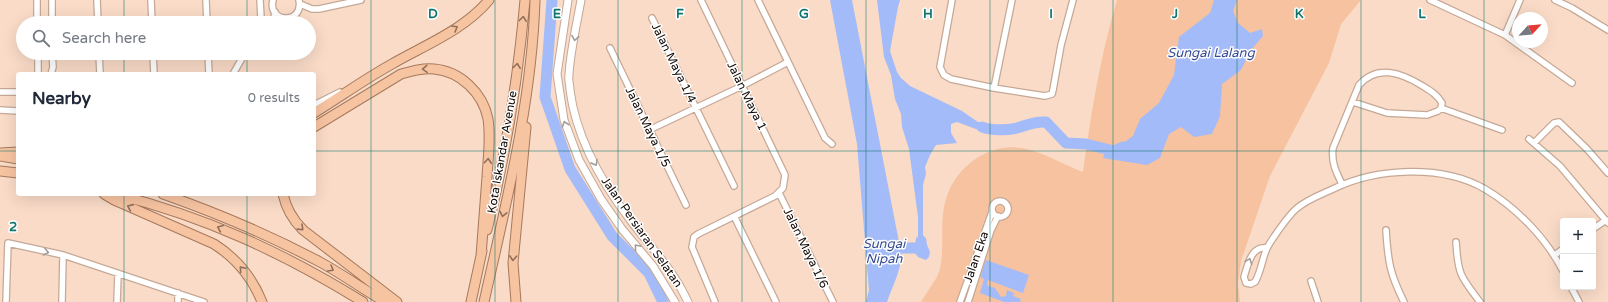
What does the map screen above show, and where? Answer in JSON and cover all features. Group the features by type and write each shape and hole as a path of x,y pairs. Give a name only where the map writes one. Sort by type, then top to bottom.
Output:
{"highway":[{"path":"316,112 391,65 461,25 477,13 489,0"},
{"name":"Kota Iskandar Avenue","path":"471,302 499,181 510,123 525,0"},
{"name":"Kota Iskandar Avenue","path":"484,302 513,167 534,38 535,0"},
{"path":"516,302 513,263 534,38"},
{"path":"316,126 401,74 417,69 433,69 447,72 460,78 476,93 486,110 488,119 490,143 481,256"},
{"path":"0,155 16,152"},
{"path":"0,155 16,159"},
{"path":"0,171 16,174"},
{"path":"107,196 214,244 226,252 248,275 262,302"},
{"path":"123,196 160,206 209,223 256,243 295,262 363,302"},
{"path":"168,196 214,212 272,238 321,263 385,302"},
{"path":"283,196 285,203 292,217 303,230 397,302"}],"street":[{"path":"37,0 37,16"},
{"path":"52,0 52,16"},
{"path":"97,0 98,16"},
{"path":"151,0 152,16"},
{"path":"206,0 207,16"},
{"path":"260,0 261,16"},
{"path":"273,0 274,16"},
{"path":"292,16 297,13 300,2 312,9 319,9 361,0"},
{"name":"Jalan Persiaran Selatan","path":"568,0 557,74 564,120 579,160 601,200 622,229 653,266 675,302"},
{"name":"Jalan Persiaran Selatan","path":"581,0 569,76 575,117 590,155 611,193 632,222 663,259 683,291 688,302"},
{"name":"Jalan Maya 1","path":"701,0 783,169 785,182 779,193"},
{"path":"758,0 825,138 832,144"},
{"path":"952,0 940,67 940,70 944,75 951,79 994,88 1045,96 1052,94 1061,44 1073,0"},
{"path":"994,88 1012,0"},
{"path":"1430,0 1505,35 1572,83"},
{"path":"1505,35 1520,0"},
{"path":"1556,0 1608,30"},
{"path":"275,12 280,16"},
{"name":"Jalan Maya 1/4","path":"652,18 734,186"},
{"name":"Jalan Maya 1/5","path":"610,48 686,205"},
{"path":"38,60 38,72"},
{"path":"52,60 55,72"},
{"path":"99,60 100,72"},
{"path":"153,60 154,72"},
{"path":"208,60 209,72"},
{"path":"234,72 241,60"},
{"path":"649,130 742,86 788,62"},
{"path":"316,104 391,65"},
{"path":"52,72 53,67"},
{"path":"1342,184 1336,172 1332,157 1333,148 1353,102 1359,84 1375,74 1392,72 1409,78 1435,94 1442,103 1441,108 1433,114 1427,115 1387,113 1353,102"},
{"path":"0,92 16,92"},
{"path":"1441,108 1502,130"},
{"path":"0,110 16,111"},
{"path":"1534,143 1554,123 1559,122 1587,148 1608,173"},
{"path":"1529,138 1560,166 1607,222 1596,228"},
{"path":"1268,248 1259,248 1252,254 1244,277 1244,280 1248,284 1254,284 1268,248 1295,210 1304,203 1342,184 1371,176 1413,172 1453,177 1484,188 1513,209 1555,255 1560,265"},
{"path":"715,302 692,247 694,238 698,234 779,193"},
{"name":"Jalan Maya 1/6","path":"779,193 833,302"},
{"name":"Jalan Eka","path":"960,302 994,203 999,201 1005,202 1008,208 1006,213 998,216 991,230 968,302"},
{"path":"992,212 998,216"},
{"path":"734,216 776,302"},
{"path":"1386,230 1388,262 1404,302"},
{"path":"1456,242 1459,272 1480,302"},
{"path":"6,302 8,243 62,255 204,302"},
{"path":"1555,255 1560,251"},
{"path":"62,255 62,302"},
{"path":"117,302 118,274"},
{"path":"1310,281 1318,302"},
{"path":"1573,290 1579,302"},
{"path":"178,293 178,302"}],"shaded area":[{"path":"1117,0 1361,0 1341,24 1329,63 1270,176 1241,261 1238,283 1240,302 921,302 937,277 940,269 943,216 948,193 957,177 969,164 989,152 1003,148 1017,148 1042,154 1083,172 1097,86"}],"water":[{"name":"Sungai Nipah","path":"830,0 852,0 901,249 898,272 887,302 866,302 869,290 857,144"},
{"path":"877,0 900,0 890,51 897,72 901,78 910,86 962,111 978,122 996,129 984,132 957,122 951,124 951,133 957,143 936,145 930,155 925,167 926,174 923,185 923,235 930,252 929,257 926,260 918,257 914,252 913,245 918,242 918,217 909,149 902,127 901,114 895,99 891,75 884,57"},
{"name":"Sungai Lalang","path":"1214,0 1237,0 1233,11 1238,23 1250,33 1262,29 1263,36 1251,50 1241,70 1222,84 1220,116 1212,134 1194,137 1181,127 1169,134 1160,158 1147,165 1103,158 1106,151 1118,147 1133,136 1140,119 1159,103 1174,75 1179,37 1210,13"},
{"path":"986,260 1029,275 1023,293 988,280 988,286 995,288 1001,297 1006,296 1007,290 1014,293 1013,296 1021,299 1020,302 1004,302 980,293 984,279 980,277"}],"waterway":[{"path":"552,0 545,97 570,169 612,236 649,273 663,302"},
{"path":"982,127 995,130 1005,130 1046,122 1066,143 1086,144 1114,151 1123,147"},
{"path":"887,248 921,248 921,241"}]}
